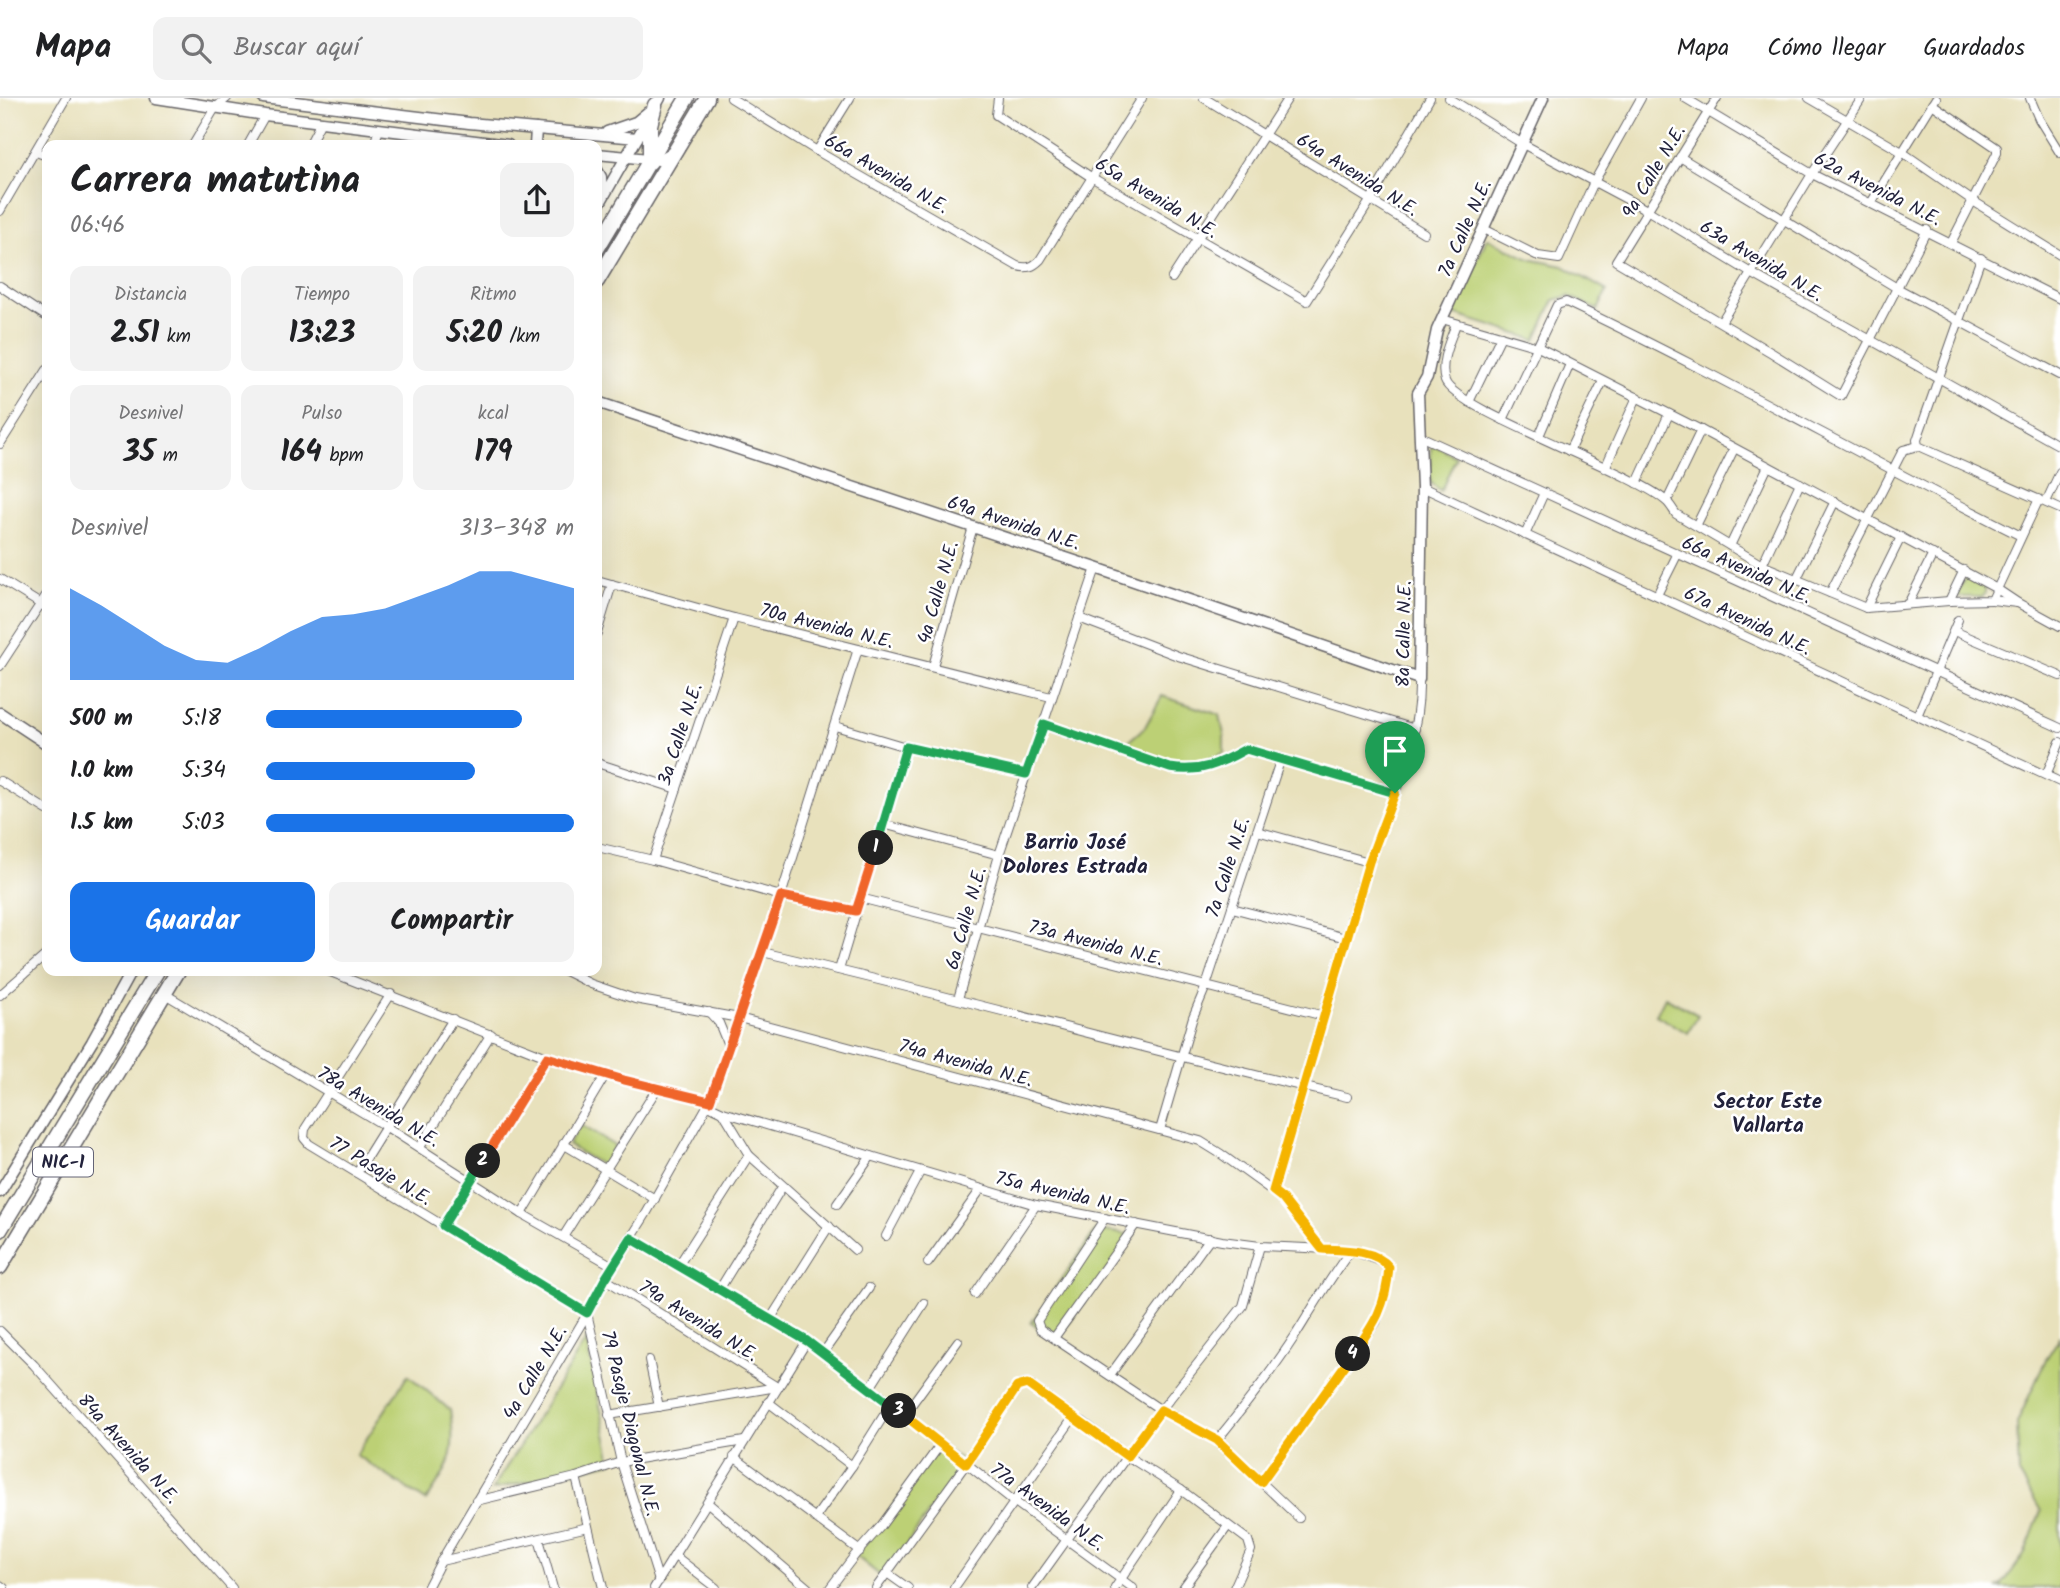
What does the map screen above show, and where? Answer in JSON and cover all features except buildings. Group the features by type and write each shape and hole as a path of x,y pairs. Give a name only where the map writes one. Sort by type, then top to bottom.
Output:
{"highway":[{"path":"602,241 687,98"},
{"path":"602,273 707,98"},
{"path":"602,252 648,172 651,159 650,125 658,102"},
{"path":"637,138 648,150 651,159"},
{"name":"NIC-1","path":"0,1230 154,976"},
{"name":"NIC-1","path":"0,1267 175,976"}],"street":[{"path":"43,140 66,98"},
{"path":"156,98 379,129 434,140"},
{"path":"196,140 215,108 227,98"},
{"path":"263,98 637,138"},
{"name":"66a Avenida N.E.","path":"731,98 817,151 1017,266 1030,267 1040,260 1091,177"},
{"path":"817,151 850,98"},
{"name":"65a Avenida N.E.","path":"998,98 996,116 1091,177 1307,301 1370,201"},
{"path":"1091,177 1142,98"},
{"name":"64a Avenida N.E.","path":"1203,98 1424,233"},
{"path":"1172,278 1288,98"},
{"path":"1370,201 1430,98"},
{"name":"63a Avenida N.E.","path":"1449,98 1521,143 1647,210 1751,273 2060,446"},
{"name":"7a Calle N.E.","path":"1418,393 1427,377 1437,330 1543,98"},
{"path":"1484,229 1538,256 1559,258 1594,183 1641,98"},
{"name":"62a Avenida N.E.","path":"1685,98 1812,174 2060,299"},
{"name":"9a Calle N.E.","path":"1717,98 1616,261 1721,322"},
{"path":"1809,98 1902,152 1973,201 2060,255"},
{"path":"1862,98 1721,322 1841,396 1927,230"},
{"path":"2031,98 2039,119 2060,153"},
{"path":"1871,203 1934,101 1997,148 1997,153 1951,243"},
{"path":"594,134 624,128 636,122 658,102"},
{"path":"602,199 658,102"},
{"path":"251,140 265,115"},
{"path":"312,140 321,122"},
{"path":"376,140 379,129"},
{"path":"535,140 536,129"},
{"path":"0,211 42,141"},
{"path":"602,154 651,159 667,157 676,151"},
{"path":"36,152 42,154"},
{"path":"1680,157 1897,289 2060,375"},
{"path":"1918,446 1917,440 1981,258"},
{"path":"0,286 42,314"},
{"path":"1503,419 1557,305 1566,302 2021,536"},
{"path":"1442,319 1538,347 1835,501 1964,570 2060,626"},
{"path":"1456,324 1443,368 1445,382 1451,392 1637,483 1667,501 1676,514 1697,524 1762,565 1866,608 1949,601 1992,600 2018,603"},
{"path":"1469,402 1502,336"},
{"path":"1539,436 1570,364"},
{"path":"0,444 42,378"},
{"path":"1569,451 1603,381"},
{"name":"8a Calle N.E.","path":"1273,1191 1369,862 1415,729 1419,679 1422,487 1422,437 1418,393"},
{"path":"1605,468 1637,397"},
{"name":"69a Avenida N.E.","path":"602,403 1419,679"},
{"path":"1637,483 1669,414"},
{"path":"1667,501 1701,430"},
{"name":"66a Avenida N.E.","path":"1422,437 2060,728"},
{"path":"1830,593 1903,450 1918,446 2060,509"},
{"path":"1697,524 1734,449"},
{"path":"1730,546 1768,466"},
{"path":"1992,600 2021,536 2060,472"},
{"path":"1762,565 1800,484"},
{"name":"67a Avenida N.E.","path":"1422,487 2060,782"},
{"path":"1525,535 1544,493"},
{"path":"1797,580 1835,501"},
{"name":"4a Calle N.E.","path":"933,666 973,527"},
{"path":"1866,608 1901,537"},
{"path":"1908,604 1933,554"},
{"path":"1657,595 1677,555"},
{"name":"6a Calle N.E.","path":"958,999 999,855 1096,568"},
{"path":"1949,601 1964,570"},
{"path":"0,579 42,605"},
{"name":"70a Avenida N.E.","path":"602,581 734,618 1051,697"},
{"path":"602,617 612,584"},
{"path":"0,666 42,609"},
{"name":"3a Calle N.E.","path":"653,860 734,618"},
{"path":"1079,618 1178,656 1415,729"},
{"path":"1917,716 1958,620"},
{"path":"1954,631 2060,676"},
{"name":"4a Calle N.E.","path":"428,1585 709,1103 781,896 858,649"},
{"path":"0,713 42,741"},
{"path":"1044,724 1170,768 1187,771 1223,762 1246,749 1395,793"},
{"path":"835,726 906,747 1026,774"},
{"path":"2046,775 2060,742"},
{"path":"839,970 906,747"},
{"name":"7a Calle N.E.","path":"1206,986 1281,758"},
{"path":"602,765 677,789"},
{"path":"0,781 42,807"},
{"path":"883,824 999,855"},
{"path":"1257,831 1369,862"},
{"path":"602,848 781,896 856,911"},
{"name":"73a Avenida N.E.","path":"860,898 1324,1016"},
{"path":"1232,908 1346,939"},
{"path":"762,952 1348,1097"},
{"path":"0,995 42,958"},
{"path":"0,1192 92,1042 128,976"},
{"path":"342,976 547,1057 709,1103"},
{"name":"74a Avenida N.E.","path":"575,976 635,999 739,1017 1199,1141 1282,1198 1322,1249"},
{"path":"1160,1130 1193,1017 1206,986"},
{"name":"78a Avenida N.E.","path":"165,994 420,1147 522,1214 613,1266"},
{"path":"330,1094 391,994"},
{"path":"709,1012 719,1023 729,1047"},
{"path":"357,1173 453,1019"},
{"path":"420,1147 491,1034"},
{"path":"443,1226 547,1057"},
{"path":"522,1214 606,1074"},
{"path":"563,1237 658,1087"},
{"name":"77 Pasaje N.E.","path":"330,1094 305,1129 304,1138 309,1144 587,1313"},
{"name":"75a Avenida N.E.","path":"709,1103 726,1113 1036,1205 1260,1246 1351,1250 1380,1259 1389,1267 1384,1301 1376,1321 1261,1482"},
{"path":"726,1113 749,1155 855,1250"},
{"path":"563,1144 655,1199"},
{"path":"678,1266 749,1155"},
{"path":"838,1203 871,1156"},
{"path":"886,1236 920,1172"},
{"path":"719,1290 782,1186"},
{"path":"928,1263 981,1189"},
{"path":"975,1294 1036,1205"},
{"path":"1105,1218 1037,1321 1040,1329 1161,1410 1217,1440 1299,1518"},
{"path":"1055,1338 1136,1224"},
{"path":"771,1318 829,1226"},
{"name":"77a Avenida N.E.","path":"631,1238 807,1341 1015,1502 1133,1588"},
{"path":"1110,1375 1210,1238"},
{"path":"1032,1588 1153,1420 1243,1306 1260,1246"},
{"path":"1217,1440 1255,1393 1351,1250"},
{"name":"79a Avenida N.E.","path":"605,1279 777,1387"},
{"path":"823,1353 869,1288"},
{"path":"870,1388 924,1303"},
{"name":"79 Pasaje Diagonal N.E.","path":"587,1313 621,1462 657,1584"},
{"name":"84a Avenida N.E.","path":"0,1331 34,1365 232,1588"},
{"path":"657,1584 807,1341"},
{"path":"904,1415 958,1341"},
{"path":"649,1360 659,1407"},
{"path":"876,1588 966,1464 1017,1387 1024,1383 1073,1418 1083,1422 1127,1456 1181,1490 1248,1540 1252,1545 1251,1550 1234,1588"},
{"path":"609,1415 777,1387"},
{"path":"768,1402 852,1466"},
{"path":"816,1518 891,1404"},
{"path":"954,1588 1073,1418"},
{"path":"476,1501 576,1477 621,1462 744,1441"},
{"path":"830,1588 881,1526 940,1445"},
{"path":"734,1457 860,1550"},
{"path":"576,1477 603,1588"},
{"path":"1115,1588 1181,1490"},
{"path":"708,1503 808,1588"},
{"path":"1183,1588 1228,1526"},
{"path":"441,1561 588,1527"},
{"path":"538,1539 553,1588"},
{"path":"675,1556 716,1588"},
{"path":"887,1573 908,1588"},
{"path":"428,1585 438,1588"}],"green space":[{"path":"1487,238 1529,259 1563,266 1607,291 1598,310 1569,296 1554,300 1536,340 1453,314"},
{"path":"1436,446 1456,457 1441,491 1430,482 1431,447"},
{"path":"1966,576 1985,587 1982,597 1955,597"},
{"path":"1162,696 1220,715 1224,753 1201,763 1174,762 1124,745 1145,727"},
{"path":"1665,997 1698,1015 1688,1033 1656,1015"},
{"path":"580,1125 615,1146 603,1166 568,1145"},
{"path":"1096,1230 1134,1235 1056,1340 1031,1323"},
{"path":"2060,1337 2060,1588 1997,1588 2024,1555 2041,1511 2019,1474 2017,1423 2046,1359"},
{"path":"586,1340 612,1462 492,1490"},
{"path":"408,1375 450,1410 453,1438 450,1459 426,1501 356,1455"},
{"path":"940,1445 964,1463 883,1578 855,1555"}],"district":[{"name":"Barrio José Dolores Estrada","path":"1075,854"},
{"name":"Sector Este Vallarta","path":"1768,1113"}],"route":[{"path":"1044,724 1170,768 1187,771 1202,769 1223,762 1246,749 1395,793 1369,862 1273,1191 1282,1198 1322,1249 1351,1250 1380,1259 1389,1267 1388,1281 1376,1321 1261,1482 1217,1440 1161,1410 1127,1456 1083,1422 1073,1418 1024,1383 1017,1387 966,1464 807,1341 631,1238 587,1313 443,1226 547,1057 624,1080 710,1101 781,896 856,911 906,747 1026,774 1044,724"}]}
